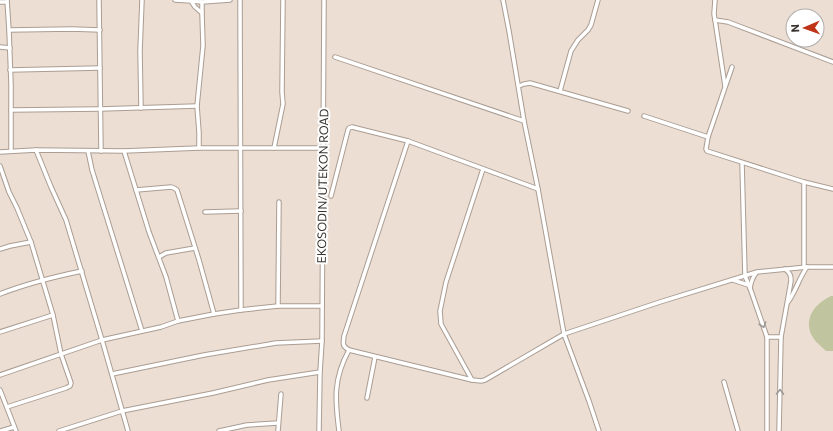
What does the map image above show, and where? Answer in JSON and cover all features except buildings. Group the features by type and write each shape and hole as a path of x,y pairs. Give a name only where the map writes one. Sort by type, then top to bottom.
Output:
{"street":[{"path":"99,0 101,151"},
{"path":"141,108 140,51 142,0"},
{"path":"175,0 202,2 230,0"},
{"path":"240,0 241,310"},
{"path":"274,148 283,104 283,0"},
{"name":"EKOSODIN/UTEKON ROAD","path":"319,431 322,341 321,306 324,0"},
{"path":"502,0 564,334 599,431"},
{"path":"560,91 571,51 591,25 598,0"},
{"path":"715,0 715,20 725,87"},
{"path":"0,2 7,1 11,84 11,152"},
{"path":"190,1 202,13"},
{"path":"199,148 197,106 203,46 202,2"},
{"path":"715,20 728,22 833,62"},
{"path":"9,30 100,30"},
{"path":"0,47 10,48"},
{"path":"335,57 524,121"},
{"path":"732,67 708,137 707,151 804,182 833,189"},
{"path":"10,70 100,68"},
{"path":"519,86 530,83 628,111"},
{"path":"11,110 197,106"},
{"path":"644,116 708,137"},
{"path":"331,196 349,128 352,127 408,141 538,189"},
{"path":"408,141 344,336 343,343 345,348 349,350 481,381 564,334 660,302 757,272 806,267 833,267"},
{"path":"0,152 36,150 124,151 199,148 323,148"},
{"path":"36,150 66,220 128,431"},
{"path":"88,151 94,177 132,303 142,331"},
{"path":"124,151 149,232 166,276 178,321"},
{"path":"742,163 745,276 767,337 766,430"},
{"path":"0,166 9,192 31,242 43,279 71,383 70,386 7,408"},
{"path":"472,380 441,324 440,311 446,282 483,169"},
{"path":"788,303 806,267 804,182"},
{"path":"136,190 165,187 171,187 177,190 214,314"},
{"path":"278,306 279,202"},
{"path":"206,212 241,211"},
{"path":"0,249 31,242"},
{"path":"159,257 166,253 195,248"},
{"path":"775,431 779,429 781,337 792,281 790,273 785,269"},
{"path":"0,294 43,279 82,271"},
{"path":"749,287 757,272"},
{"path":"732,280 749,287"},
{"path":"0,375 102,340 161,327 178,321 214,314 278,306 321,306"},
{"path":"0,332 53,315"},
{"path":"767,337 781,337"},
{"path":"112,374 204,355 276,343 322,341"},
{"path":"339,431 336,398 337,380 343,360 349,350"},
{"path":"367,398 375,357"},
{"path":"59,431 122,411 213,393 268,380 320,372"},
{"path":"724,382 738,431"},
{"path":"0,390 15,429 1,431"},
{"path":"278,431 281,394"},
{"path":"219,431 247,424 278,423"},
{"path":"72,426 73,431"}],"green space":[{"path":"833,296 833,351 826,351 812,337 809,322 810,316 816,307"}]}
